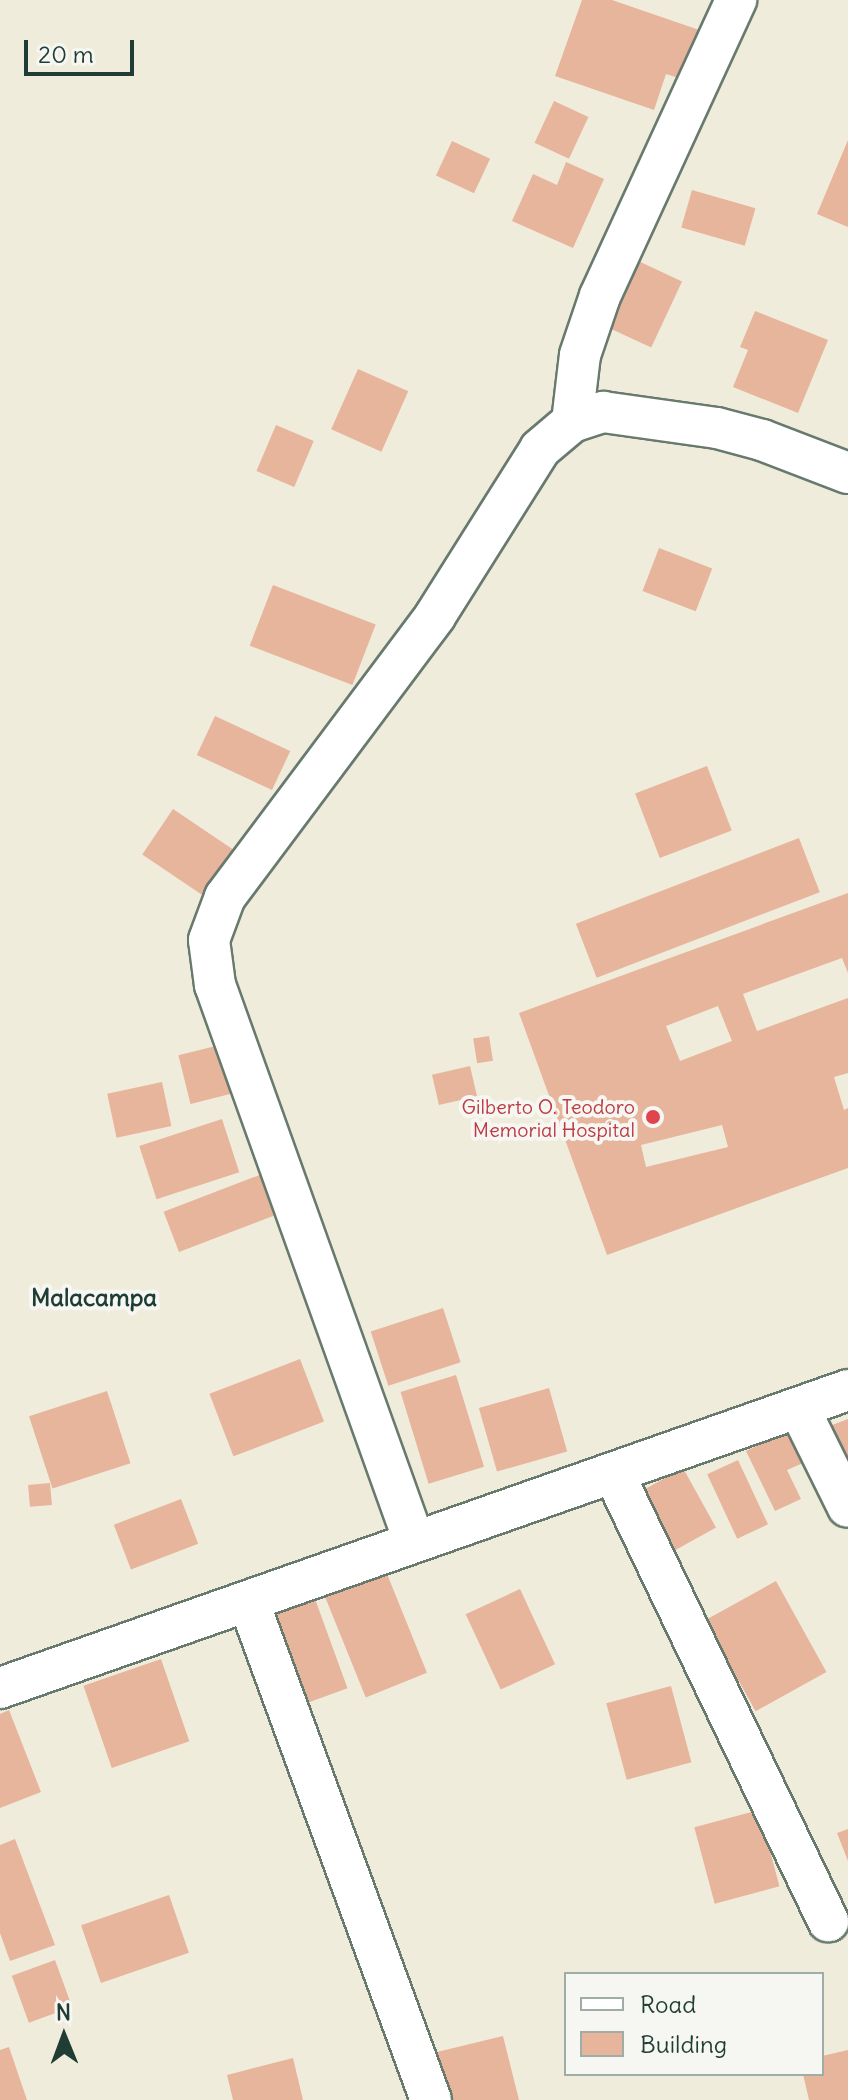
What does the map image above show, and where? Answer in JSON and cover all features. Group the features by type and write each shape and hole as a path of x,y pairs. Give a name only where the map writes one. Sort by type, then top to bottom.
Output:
{"street":[{"path":"572,422 580,355 600,296 736,0"},
{"path":"414,1541 215,985 209,940 225,897 435,616 540,449 572,422 603,412 717,428 762,440 848,473"},
{"path":"0,1688 848,1390"},
{"path":"799,1408 848,1507"},
{"path":"614,1474 828,1921"},
{"path":"249,1603 431,2100"}],"building":[{"path":"582,0 612,0 705,32 688,81 666,74 654,110 555,76"},
{"path":"554,101 588,117 569,159 535,143"},
{"path":"848,140 848,227 817,214"},
{"path":"452,141 490,159 474,193 436,175"},
{"path":"566,162 604,179 573,248 512,221 533,174 557,185"},
{"path":"692,190 755,208 745,246 681,227"},
{"path":"634,259 682,281 651,348 603,325"},
{"path":"755,311 828,340 798,413 733,387 748,350 740,347"},
{"path":"358,369 408,391 381,452 331,429"},
{"path":"276,425 314,441 294,487 256,471"},
{"path":"659,548 712,568 696,611 643,591"},
{"path":"273,585 376,624 352,685 250,646"},
{"path":"215,716 290,751 272,790 197,755"},
{"path":"707,766 732,830 660,858 635,794"},
{"path":"173,809 233,849 202,895 142,855"},
{"path":"799,838 820,892 597,978 576,924"},
{"path":"848,893 848,973 842,958 743,994 757,1031 848,998 848,1073 834,1077 844,1110 848,1108 848,1168 607,1255 519,1013","holes":["718,1006 732,1041 680,1061 666,1026","722,1125 728,1147 646,1167 641,1145"]},
{"path":"489,1036 493,1061 477,1063 473,1039"},
{"path":"224,1044 236,1093 190,1104 178,1055"},
{"path":"470,1066 477,1096 439,1105 432,1075"},
{"path":"162,1082 171,1126 117,1138 107,1094"},
{"path":"222,1119 239,1172 157,1199 139,1146"},
{"path":"270,1171 285,1211 179,1252 164,1212"},
{"path":"443,1308 461,1362 388,1386 371,1331"},
{"path":"300,1359 324,1422 233,1456 209,1394"},
{"path":"456,1375 484,1467 429,1484 401,1392"},
{"path":"549,1388 567,1451 497,1472 479,1408"},
{"path":"107,1391 130,1463 52,1489 29,1416"},
{"path":"848,1419 848,1480 827,1427"},
{"path":"795,1428 810,1460 787,1470 801,1499 775,1511 746,1451"},
{"path":"738,1460 768,1524 737,1539 707,1474"},
{"path":"683,1468 716,1527 669,1554 636,1494"},
{"path":"50,1483 52,1505 30,1507 28,1485"},
{"path":"181,1499 198,1544 131,1570 114,1525"},
{"path":"385,1569 427,1673 366,1698 324,1594"},
{"path":"776,1581 826,1672 756,1711 705,1620"},
{"path":"520,1589 555,1664 501,1690 466,1614"},
{"path":"315,1599 347,1688 304,1704 272,1615"},
{"path":"161,1659 189,1741 112,1768 83,1686"},
{"path":"671,1686 691,1762 627,1780 606,1703"},
{"path":"9,1710 41,1792 0,1808 0,1714"},
{"path":"759,1810 779,1886 715,1904 694,1827"},
{"path":"848,1829 848,1861 837,1833"},
{"path":"15,1839 55,1945 10,1961 0,1933 0,1845"},
{"path":"169,1895 189,1953 101,1983 81,1925"},
{"path":"55,1960 72,2007 29,2023 12,1976"},
{"path":"503,2036 519,2100 450,2100 437,2052"},
{"path":"9,2047 27,2100 0,2100 0,2050"},
{"path":"848,2050 848,2100 809,2100 803,2076 824,2076 824,2056"},
{"path":"293,2058 303,2100 233,2100 227,2075"}],"place":[{"name":"Gilberto O. Teodoro Memorial Hospital","path":"653,1117"}],"district":[{"name":"Malacampa","path":"94,1298"}]}
